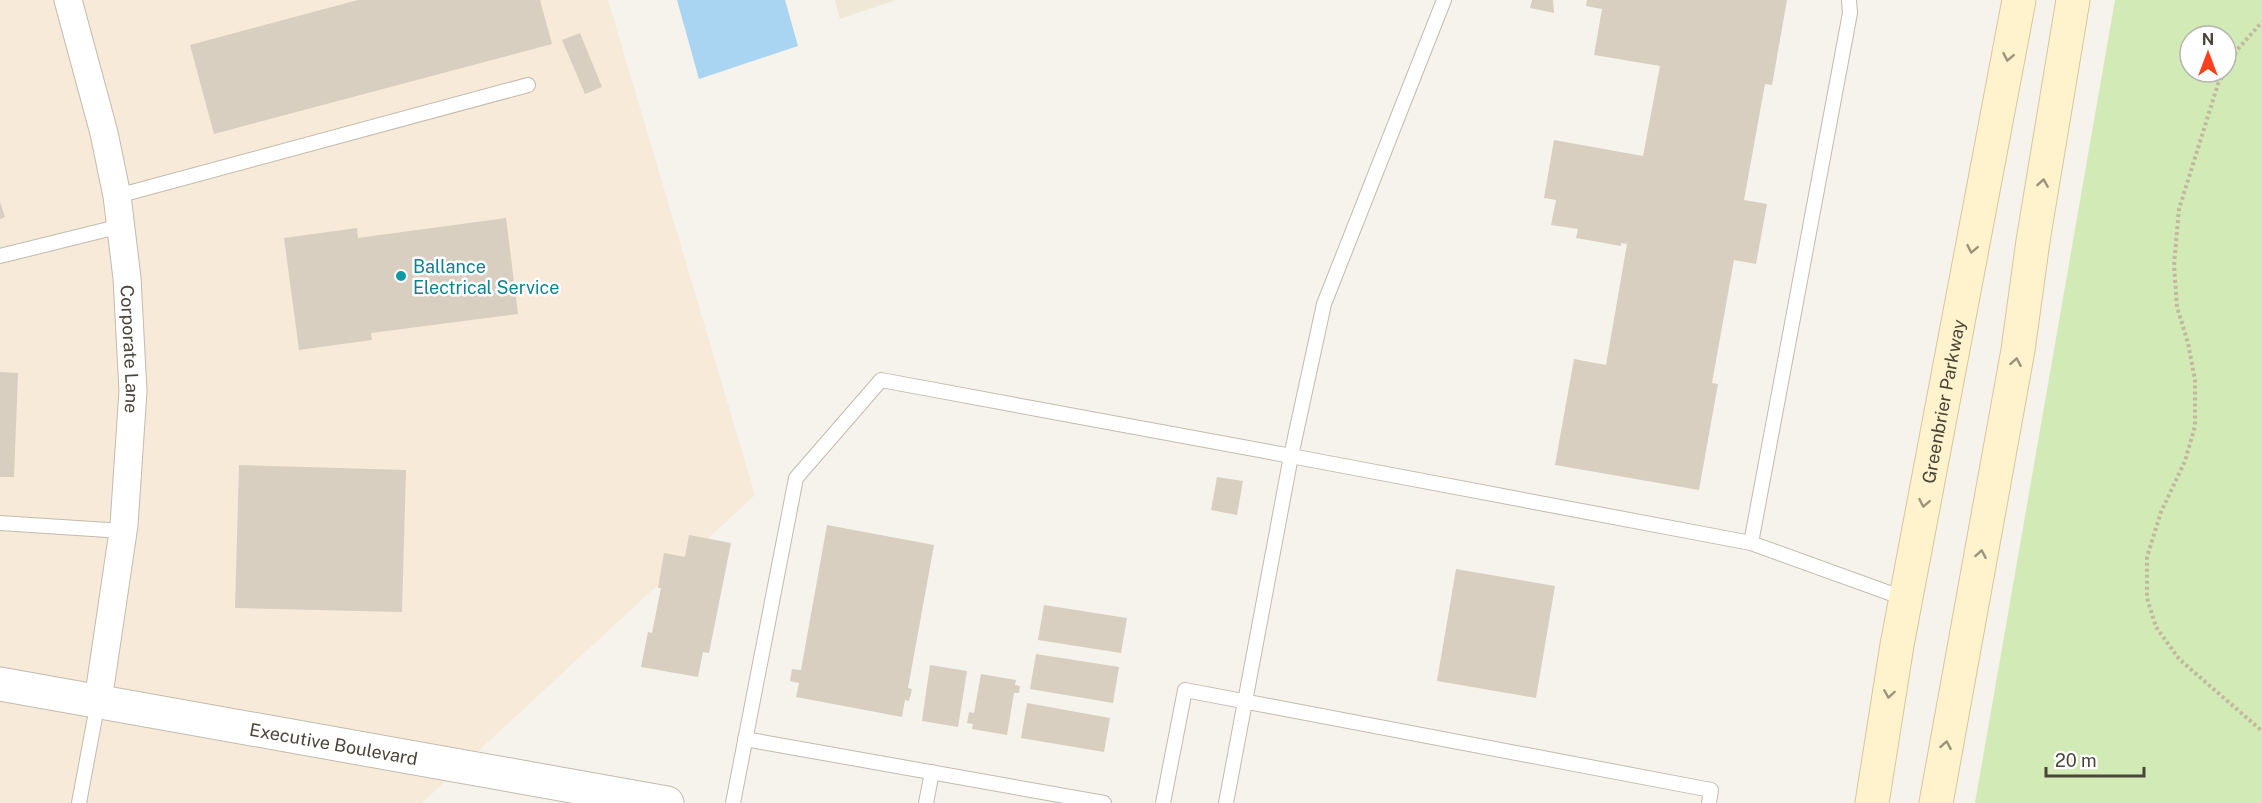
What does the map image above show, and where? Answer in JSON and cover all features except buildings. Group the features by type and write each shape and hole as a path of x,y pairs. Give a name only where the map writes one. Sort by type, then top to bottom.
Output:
{"main road":[{"name":"Greenbrier Parkway","path":"1872,803 1906,598 2019,0"},
{"path":"1935,803 2018,350 2033,241 2073,0"}],"street":[{"name":"Corporate Lane","path":"68,0 104,133 117,196 127,278 134,391 123,531 98,701"},
{"name":"Executive Boulevard","path":"0,684 667,803"}],"lane":[{"path":"1226,803 1291,456 1324,304 1444,0"},
{"path":"1751,543 1850,13 1849,0"},
{"path":"117,196 528,85"},
{"path":"0,256 121,226"},
{"path":"733,803 796,478 880,380 1751,543 1906,598"},
{"path":"0,523 123,531"},
{"path":"1163,803 1185,690 1711,790 1709,803"},
{"path":"79,803 98,701"},
{"path":"745,739 1104,803"},
{"path":"926,803 932,772"}],"path":[{"path":"2238,49 2262,22"},
{"path":"2218,84 2179,209 2174,265 2177,307 2188,343 2195,380 2195,426 2185,461 2161,512 2147,557 2147,598 2156,627 2179,659 2262,732"}],"shaded area":[{"path":"0,0 608,0 755,495 422,803 0,803"},
{"path":"835,0 896,0 840,19"}],"green space":[{"path":"2115,0 2262,0 2262,803 1975,803"}],"water":[{"path":"677,0 785,0 798,46 699,79"}],"place":[{"name":"Ballance Electrical Service","path":"401,276"}]}
